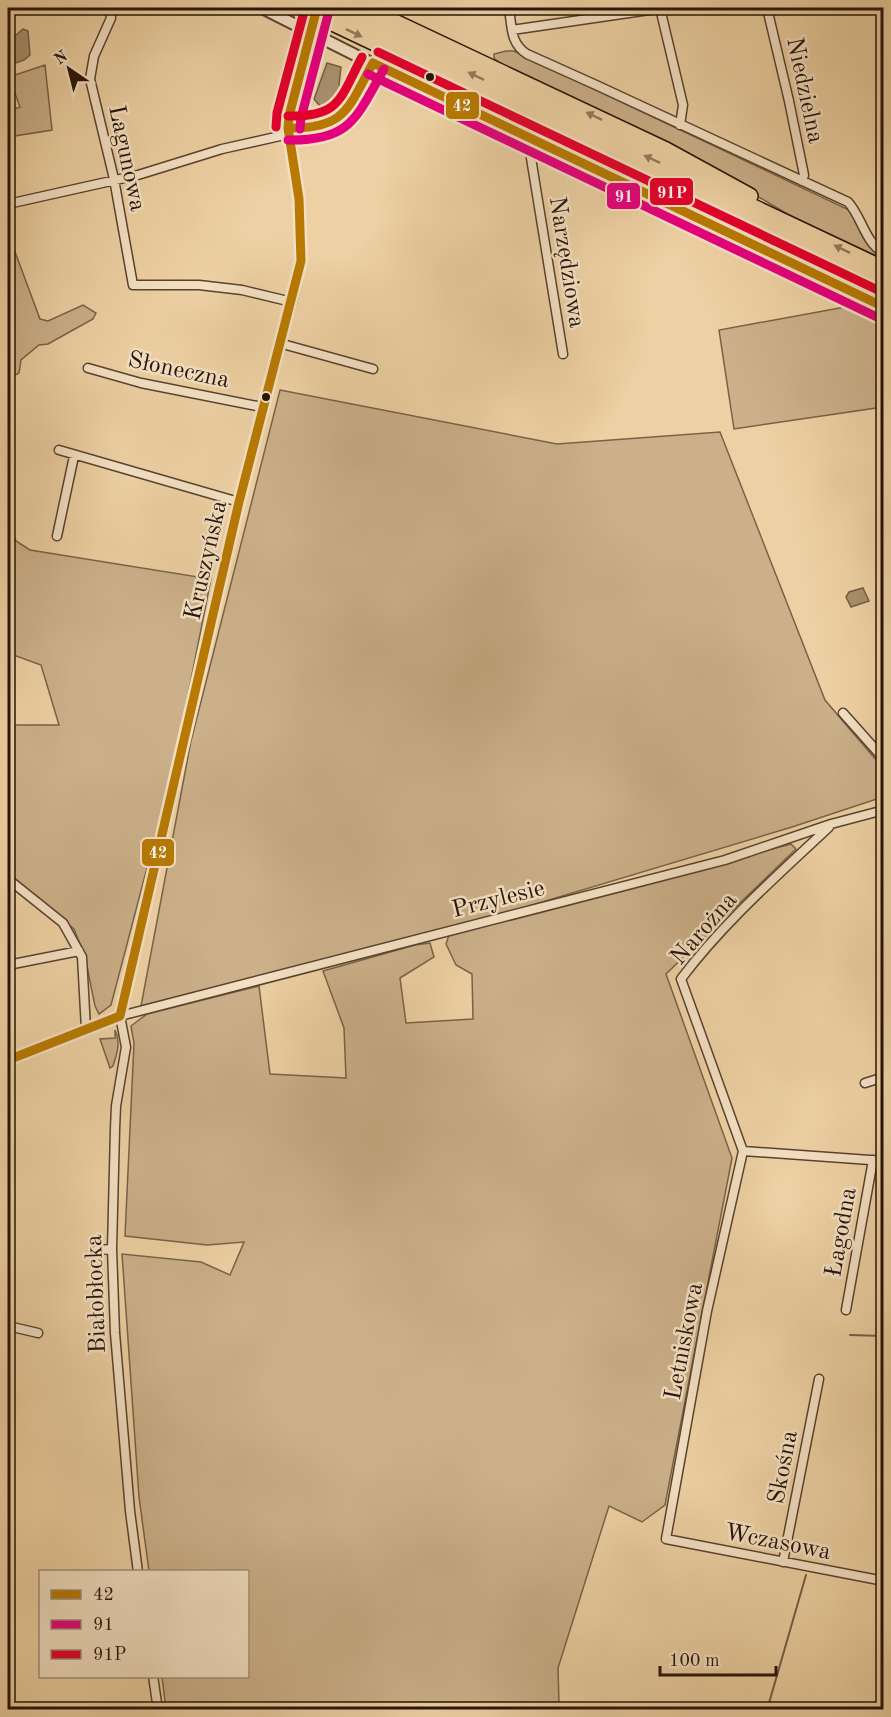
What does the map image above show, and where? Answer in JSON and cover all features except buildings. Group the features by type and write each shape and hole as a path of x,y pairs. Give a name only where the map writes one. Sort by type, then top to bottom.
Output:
{"highway":[{"path":"301,8 884,284"},
{"path":"333,8 884,269"},
{"path":"365,8 673,154 760,202 800,228"}],"street":[{"name":"Lagunowa","path":"110,8 111,18 94,56 90,80 114,180 133,285 199,285 242,290 292,302"},
{"path":"262,8 533,141 884,307"},
{"name":"Kruszyńska","path":"120,1016 239,502 301,261 299,199 288,131 289,116 317,8"},
{"path":"509,8 517,48 848,202 857,214 871,244 884,253"},
{"path":"512,30 661,8 683,105 680,125"},
{"name":"Niedzielna","path":"767,8 804,175 802,181"},
{"path":"8,204 138,175 222,149 288,131 317,127 336,120 352,105 373,63"},
{"name":"Narzędziowa","path":"533,141 531,158 563,354"},
{"path":"279,343 373,369"},
{"name":"Słoneczna","path":"88,368 141,383 262,407"},
{"path":"59,450 239,502"},
{"path":"57,536 74,456"},
{"path":"843,713 884,759"},
{"name":"Przylesie","path":"120,1016 725,860 831,824 884,810"},
{"name":"Narożna","path":"743,1151 681,979 695,960 738,914 831,824"},
{"path":"8,879 63,923 79,951 82,957 86,1029"},
{"path":"8,965 79,951"},
{"path":"8,1060 120,1016"},
{"name":"Białobłocka","path":"120,1016 126,1047 116,1106 112,1249 115,1333 127,1479 138,1570"},
{"path":"865,1083 884,1077"},
{"path":"743,1151 884,1161"},
{"name":"Letniskowa","path":"666,1539 707,1311 743,1151"},
{"name":"Łagodna","path":"846,1310 873,1160"},
{"path":"97,1250 112,1249"},
{"path":"8,1326 38,1333"},
{"name":"Skośna","path":"783,1562 819,1379"},
{"path":"116,1480 127,1479"},
{"name":"Wczasowa","path":"666,1539 884,1581"},
{"path":"153,1678 158,1710"}],"shaded area":[{"path":"23,29 28,31 30,55 10,65 8,64 8,47"},
{"path":"514,51 849,210 865,241 883,256 883,259 789,215 732,181 505,67 494,58 494,54"},
{"path":"327,63 341,67 339,84 341,91 329,102 320,106 314,99"},
{"path":"45,65 52,130 8,137 8,111 20,107 9,77"},
{"path":"8,233 40,319 48,321 83,305 96,313 93,319 48,344 39,345 21,360 19,373 8,379 8,338 15,320 8,307"},
{"path":"856,305 883,318 883,407 734,429 719,330"},
{"path":"280,390 557,444 720,432 825,700 883,768 883,797 792,827 489,918 490,923 791,844 796,849 666,974 732,1158 665,1505 642,1522 609,1506 558,1668 559,1703 505,1710 166,1709 162,1678 249,1678 249,1570 149,1570 139,1497 122,1254 201,1262 230,1275 244,1242 207,1245 125,1236 134,1043 131,1026 147,1014 259,986 270,1074 346,1078 344,1028 323,971 415,945 430,943 434,957 400,978 406,1023 473,1019 472,974 456,965 446,944 449,935 487,918 141,1006 190,746 179,746 111,1005 99,1014 95,1006 85,957 74,929 8,876 8,725 59,725 41,665 8,653 8,518 16,541 30,550 211,579 178,745 190,745"},
{"path":"863,588 869,601 851,607 846,597 849,592"},
{"path":"115,1030 118,1048 113,1066 110,1068 100,1039 115,1038"}],"waterway":[{"path":"850,1335 884,1336"},
{"path":"767,1710 806,1575"}],"transit line":[{"name":"91P","path":"276,127 277,113 305,8"},
{"name":"42","path":"8,1060 120,1016 239,502 301,261 299,199 288,128 289,116 317,8"},
{"name":"91","path":"300,129 329,11"},
{"name":"91P","path":"378,52 884,293"},
{"name":"91P","path":"288,116 319,113 329,109 343,94 362,57"},
{"name":"42","path":"288,128 322,125 334,120 350,104 373,63 884,307"},
{"name":"91","path":"288,140 309,139 339,131 358,113 384,69"},
{"name":"91","path":"368,74 879,318"}]}
